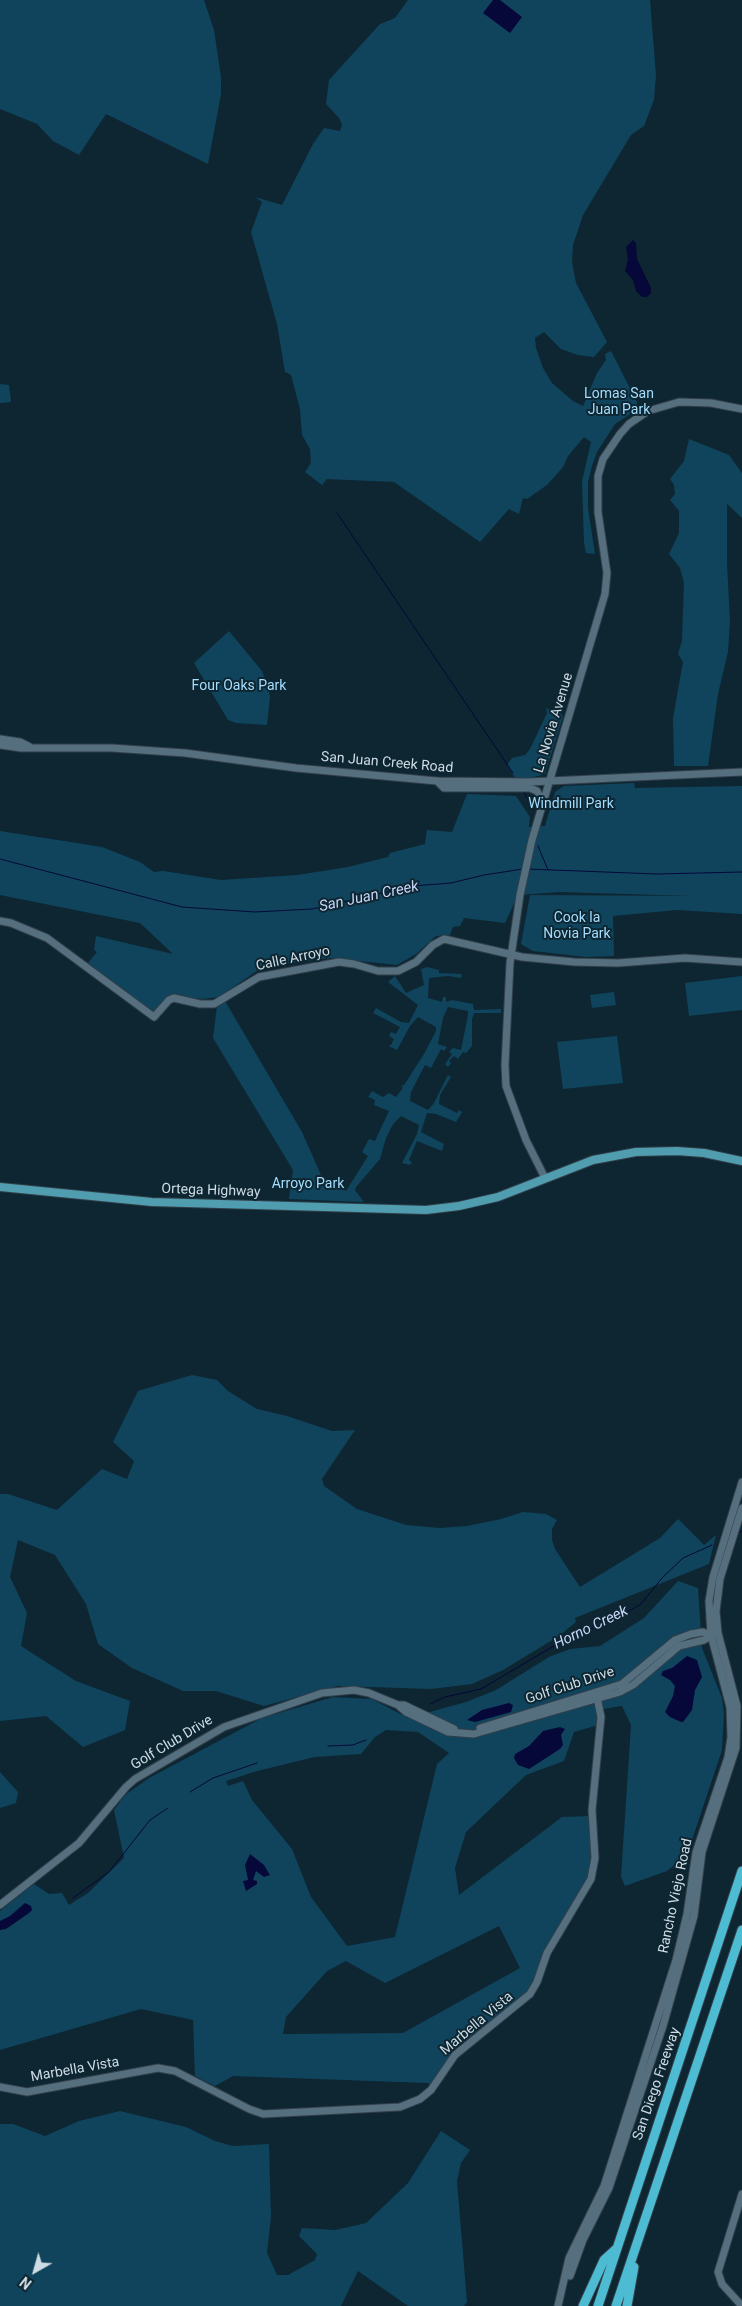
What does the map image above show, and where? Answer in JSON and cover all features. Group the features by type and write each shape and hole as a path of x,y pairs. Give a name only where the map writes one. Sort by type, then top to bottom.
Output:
{"highway":[{"name":"San Diego Freeway","path":"598,2306 742,1871"},
{"path":"616,2306 742,1930"},
{"path":"627,2306 641,2232"},
{"path":"583,2306 604,2260 616,2249"}],"main road":[{"name":"Ortega Highway","path":"0,1187 152,1202 426,1210 459,1206 498,1197 593,1160 636,1152 677,1151 704,1153 742,1161"}],"street":[{"name":"La Novia Avenue","path":"545,1178 526,1140 506,1086 505,1065 511,954 532,840 605,594 607,573 596,493 598,476 611,445 629,424 648,411 664,405 695,402 742,409"},
{"name":"San Juan Creek Road","path":"0,739 20,742 30,747"},
{"name":"San Juan Creek Road","path":"0,745 184,752 295,768 437,781 493,783 742,772"},
{"path":"437,781 444,788 530,788 537,791 543,803"},
{"name":"Calle Arroyo","path":"0,921 11,923 47,938 154,1017 169,1000 174,998 200,1004 214,1004 259,977 339,962 378,971 398,970 416,962 433,945 444,939 511,954 574,962 618,963 685,958 742,962"},
{"name":"Rancho Viejo Road","path":"558,2306 572,2259 604,2186 676,1960 687,1914 696,1852 728,1757 731,1737 730,1707 714,1634 709,1601 713,1577 742,1482"},
{"name":"Rancho Viejo Road","path":"714,1634 719,1586 742,1508"},
{"name":"Golf Club Drive","path":"0,1905 79,1844 126,1787 135,1779 214,1732 322,1693 342,1690 369,1693 398,1705 404,1705 456,1730 475,1730 598,1695 620,1692 633,1685 678,1646 704,1640 714,1634"},
{"name":"Marbella Vista","path":"0,2087 27,2092 158,2068 175,2072 249,2109 263,2114 400,2107 420,2099 431,2090 455,2055 530,1994 537,1982 547,1953 591,1879 595,1858 592,1810 601,1717 598,1695"},
{"path":"742,2194 718,2272 722,2284 742,2306"},
{"name":"Rancho Viejo Road","path":"563,2306 572,2259"}],"green space":[{"path":"0,0 204,0 214,30 221,77 221,94 208,164 106,114 79,155 53,141 37,124 0,109"},
{"name":"Lomas San Juan Park","path":"408,0 650,0 656,75 654,100 644,126 631,135 583,215 573,245 572,262 576,283 607,342 594,357 578,355 561,349 544,332 535,338 536,348 543,368 552,383 573,401 583,406 597,373 606,360 605,354 611,351 637,402 637,410 615,424 597,452 592,466 588,482 588,508 595,554 586,553 584,543 582,481 591,442 584,437 568,456 563,467 547,485 527,499 523,498 519,514 509,509 480,542 394,482 327,479 322,485 305,472 311,463 310,449 302,435 300,409 291,375 285,372 277,324 251,232 262,202 255,197 282,205 313,144 324,128 340,131 342,125 339,118 326,104 329,80 380,24 395,18"},
{"path":"0,384 9,385 11,402 0,403"},
{"path":"689,439 729,455 742,473 742,518 727,504 727,563 730,621 728,652 718,694 708,766 674,766 673,718 683,662 678,654 682,641 684,583 680,568 669,554 679,533 679,511 670,500 675,494 674,485 670,479 684,461"},
{"name":"Four Oaks Park","path":"229,631 262,671 270,697 267,725 236,723 228,720 194,663"},
{"path":"546,708 563,716 545,774 527,779 516,779 507,765 512,758 525,755 530,749 547,713"},
{"path":"634,783 635,788 742,786 742,914 677,910 613,916 614,956 586,957 533,951 521,944 530,895 692,896 559,892 520,895 516,899 505,923 464,918 460,926 453,927 450,935 436,936 416,954 397,965 331,958 264,966 219,997 202,999 168,996 153,1012 88,963 97,952 94,950 96,936 173,954 140,923 0,895 0,831 102,847 140,862 154,872 163,871 221,880 297,875 348,867 388,857 390,853 425,844 427,830 452,832 467,794 516,796 530,817 529,827 545,826 555,792 564,786"},
{"name":"Arroyo Park","path":"427,967 439,970 439,973 462,974 461,978 448,976 429,978 428,998 442,1002 443,997 446,997 446,1002 452,1000 473,1004 474,1010 501,1009 501,1013 474,1013 472,1019 472,1046 466,1053 463,1052 458,1059 454,1056 449,1061 451,1063 448,1067 445,1064 452,1054 449,1052 453,1048 461,1050 468,1011 448,1007 443,1018 438,1044 447,1047 444,1051 441,1049 431,1068 425,1065 411,1092 410,1101 428,1110 434,1103 448,1075 451,1077 440,1095 439,1104 457,1113 459,1110 462,1112 461,1114 456,1122 436,1114 427,1113 421,1132 444,1144 442,1151 417,1141 409,1160 412,1162 410,1165 402,1163 417,1134 419,1125 401,1116 393,1124 386,1138 380,1159 356,1187 355,1190 364,1202 289,1199 293,1170 213,1038 217,1006 225,1001 302,1132 321,1175 346,1191 368,1156 362,1152 369,1139 375,1141 389,1111 374,1105 375,1100 368,1097 372,1091 383,1097 389,1093 396,1097 403,1088 401,1086 404,1085 424,1054 436,1031 436,1027 418,1017 410,1026 397,1050 388,1046 391,1045 394,1039 389,1036 391,1032 396,1034 400,1027 373,1013 376,1008 401,1022 409,1023 418,1005 388,982 395,976 406,993 424,985 421,969"},
{"path":"742,976 742,1010 689,1016 685,983"},
{"path":"614,992 616,1005 592,1008 590,995"},
{"path":"617,1036 623,1083 563,1089 557,1042"},
{"path":"192,1375 217,1380 228,1391 257,1409 287,1416 332,1431 355,1430 322,1479 324,1486 357,1509 406,1525 440,1528 467,1526 523,1512 546,1514 557,1520 552,1529 552,1540 555,1549 580,1587 660,1538 678,1519 704,1545 716,1535 709,1564 575,1618 576,1622 559,1636 503,1670 472,1684 431,1689 338,1686 264,1706 216,1691 183,1691 132,1668 98,1644 86,1604 55,1555 18,1540 10,1577 27,1613 21,1646 76,1681 130,1701 125,1730 83,1747 46,1716 0,1721 0,1494 8,1494 57,1510 102,1469 127,1479 134,1461 113,1442 138,1391"},
{"path":"678,1581 698,1588 702,1648 722,1698 724,1714 722,1750 687,1855 667,1871 625,1886 621,1877 631,1725 622,1706 596,1710 598,1725 574,1732 564,1761 526,1775 466,1832 455,1868 459,1895 562,1817 592,1816 595,1864 547,1953 535,1987 455,2055 433,2086 428,2083 233,2076 215,2086 195,2076 193,2020 141,2009 0,2050 0,1911 34,1884 49,1894 62,1893 69,1905 88,1893 124,1858 114,1810 125,1795 149,1778 262,1718 333,1697 372,1699 408,1718 466,1702 496,1690 549,1657 570,1649 600,1646 644,1618","holes":["386,1730 418,1732 449,1753 437,1764 395,1937 347,1946 311,1897 292,1849 252,1800 243,1781 228,1786 226,1781 257,1771 315,1757 361,1754 375,1737","499,1926 520,1968 403,2033 283,2034 286,2017 327,1971 346,1961 385,1983"]},
{"path":"0,1772 18,1792 16,1803 0,1808"},
{"path":"120,2111 186,2127 215,2141 233,2146 269,2144 271,2217 267,2253 277,2275 288,2275 315,2260 317,2254 299,2236 302,2228 335,2230 366,2223 408,2183 441,2131 470,2150 461,2163 457,2181 467,2302 464,2306 408,2306 358,2271 341,2306 0,2306 0,2124 13,2124 45,2136 79,2121"}],"shaded area":[{"path":"493,0 500,0 522,17 510,33 483,13"},
{"path":"633,240 636,243 637,259 651,288 651,293 647,297 642,297 636,291 633,280 625,271 628,259 626,247"},
{"path":"687,1656 697,1660 702,1677 695,1690 692,1710 681,1722 670,1717 665,1712 673,1696 675,1686 670,1680 661,1675 663,1671 672,1668"},
{"path":"509,1703 513,1705 511,1712 475,1722 467,1720 482,1710"},
{"path":"560,1727 565,1729 561,1735 563,1745 560,1749 529,1769 518,1765 514,1758 515,1754 529,1746 543,1731"},
{"path":"250,1854 264,1865 270,1875 264,1877 256,1871 253,1880 257,1881 257,1884 246,1891 243,1881 248,1880 245,1865"},
{"path":"25,1903 31,1906 32,1910 6,1929 0,1930 0,1921 10,1916"}],"waterway":[{"path":"337,513 513,773"},
{"path":"524,792 531,807"},
{"path":"538,846 548,870"},
{"name":"San Juan Creek","path":"0,859 182,907 255,912 312,909 413,886 451,883 484,875 523,869"},
{"name":"San Juan Creek","path":"527,869 657,874 742,872"},
{"name":"Horno Creek","path":"430,1704 445,1697 481,1689 569,1637 614,1620 641,1604 662,1578 683,1558 712,1545"},
{"name":"Horno Creek","path":"328,1746 353,1745 366,1740"},
{"name":"Horno Creek","path":"190,1792 213,1778 257,1763"},
{"name":"Horno Creek","path":"73,1898 109,1872 150,1820 168,1808"}],"park label":[{"name":"Windmill Park","path":"571,804"},
{"name":"Cook la Novia Park","path":"577,926"}]}
